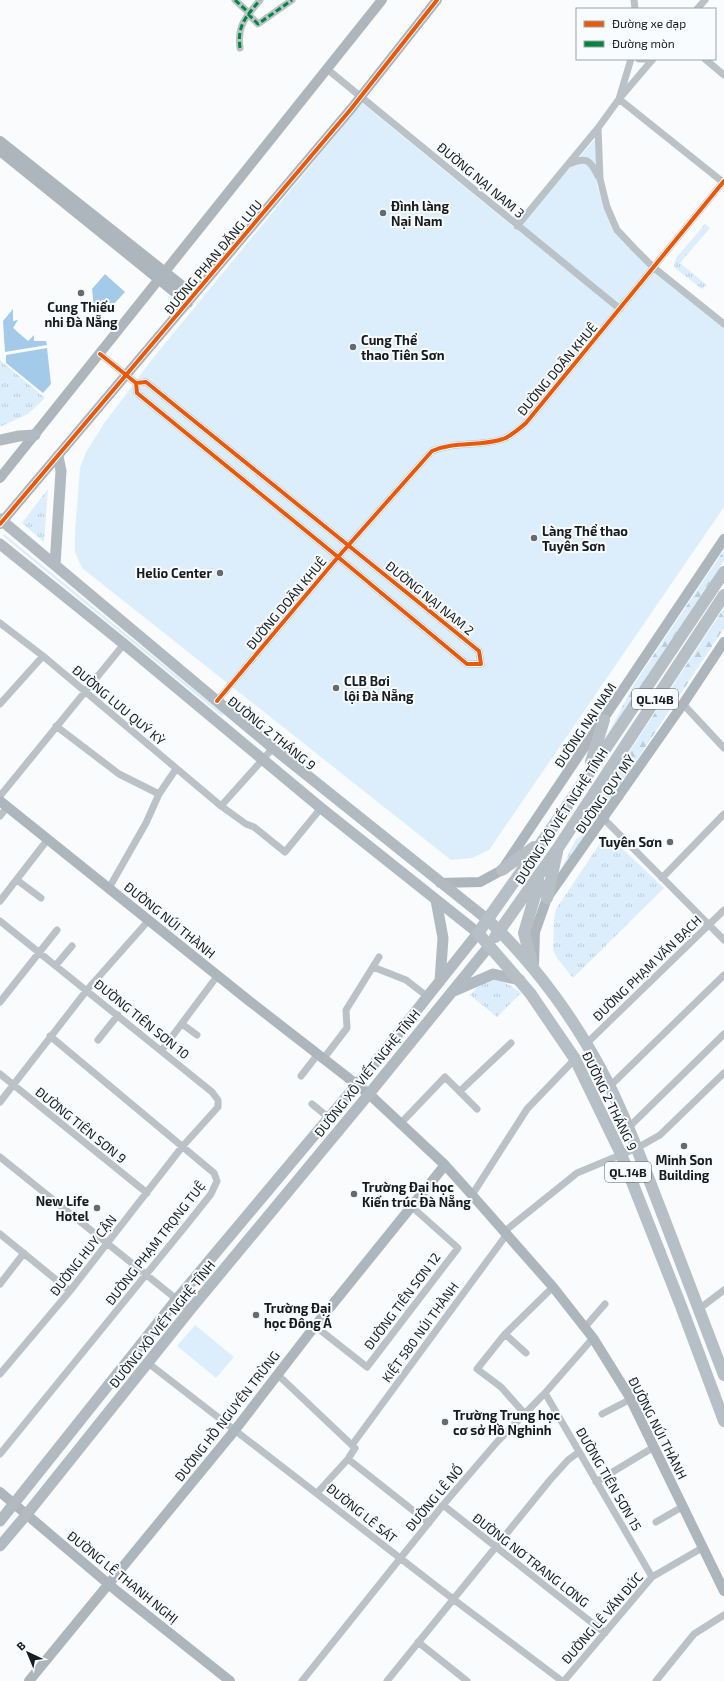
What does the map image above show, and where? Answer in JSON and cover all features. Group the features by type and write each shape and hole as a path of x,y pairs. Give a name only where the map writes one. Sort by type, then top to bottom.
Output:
{"highway":[{"name":"ĐƯỜNG XÔ VIẾT NGHỆ TĨNH","path":"478,933 542,842 724,572"},
{"name":"ĐƯỜNG XÔ VIẾT NGHỆ TĨNH","path":"490,945 558,848 586,802 724,595"},
{"path":"586,776 604,720"},
{"path":"502,870 542,842"},
{"path":"547,898 558,848"},
{"path":"534,970 524,933 543,869"},
{"name":"QL.14B","path":"488,920 500,931"},
{"name":"ĐƯỜNG 2 THÁNG 9","path":"500,931 534,970 586,1044 610,1086 636,1148 724,1375"},
{"name":"QL.14B","path":"478,933 490,945"},
{"name":"ĐƯỜNG 2 THÁNG 9","path":"490,945 520,980 575,1059 621,1154 681,1306 724,1421"}],"main road":[{"path":"0,440 19,436 35,435"},
{"path":"55,565 60,471 58,456"},
{"name":"ĐƯỜNG 2 THÁNG 9","path":"1,522 55,565 273,748 488,920"},
{"name":"ĐƯỜNG 2 THÁNG 9","path":"0,544 124,644 262,761 478,933"},
{"path":"436,900 443,938 440,981"},
{"name":"ĐƯỜNG XÔ VIẾT NGHỆ TĨNH","path":"0,1521 177,1299 357,1084 478,933"},
{"name":"ĐƯỜNG XÔ VIẾT NGHỆ TĨNH","path":"0,1546 190,1310 490,945"},
{"path":"453,991 493,974 520,980"}],"street":[{"path":"235,0 258,24 292,0"},
{"path":"240,48 239,32 249,14 260,0"},
{"name":"ĐƯỜNG PHAN ĐĂNG LƯU","path":"0,478 382,0"},
{"name":"ĐƯỜNG PHAN ĐĂNG LƯU","path":"1,522 361,97 437,0"},
{"path":"698,8 705,0"},
{"path":"619,99 631,60"},
{"path":"517,226 652,60"},
{"path":"706,60 724,75"},
{"name":"ĐƯỜNG NẠI NAM 3","path":"327,70 620,309"},
{"path":"619,99 724,182"},
{"path":"598,128 600,179 607,207 617,230 653,267 724,324"},
{"path":"0,141 162,276"},
{"path":"0,151 191,299"},
{"path":"569,164 581,160 588,161 600,179"},
{"name":"ĐƯỜNG DOÃN KHUÊ","path":"217,701 338,557 432,451 442,446 457,443 490,442 504,438 526,423 724,182"},
{"name":"ĐƯỜNG NẠI NAM 2","path":"100,354 136,383 146,382 349,545 479,651 481,664 467,664 136,393 136,383"},
{"name":"ĐƯỜNG NẠI NAM","path":"440,883 480,882 502,870 724,539"},
{"name":"ĐƯỜNG LƯU QUÝ KỲ","path":"0,623 43,656 221,806 246,824 254,827 285,852 321,808"},
{"name":"ĐƯỜNG QUY MỸ","path":"534,970 535,932 547,898 604,819 724,642"},
{"path":"0,796 124,644"},
{"path":"0,704 43,656"},
{"path":"683,704 724,748"},
{"path":"56,726 119,774 159,794"},
{"name":"ĐƯỜNG 2 THÁNG 9","path":"221,806 273,748"},
{"path":"110,888 146,823 159,794 176,769"},
{"path":"586,802 724,940"},
{"path":"0,816 4,804"},
{"name":"ĐƯỜNG NÚI THÀNH","path":"4,804 357,1084 445,1165 553,1286 593,1338 631,1399 724,1591"},
{"path":"662,878 724,814"},
{"path":"0,901 48,839"},
{"path":"17,880 41,898"},
{"name":"ĐƯỜNG PHẠM VĂN BẠCH","path":"586,1044 724,910"},
{"path":"0,1102 87,990 149,920"},
{"name":"ĐƯỜNG TIÊN SƠN 10","path":"0,921 162,1050 212,1092 218,1100 218,1107 182,1148"},
{"path":"0,1002 56,930"},
{"path":"56,965 72,946"},
{"path":"301,1076 347,1028 346,1010 379,957"},
{"path":"373,967 406,980 428,997"},
{"path":"162,1050 218,975"},
{"path":"610,1086 724,975"},
{"path":"98,1040 118,1015"},
{"path":"182,1024 197,1035"},
{"path":"628,1128 724,1034"},
{"name":"ĐƯỜNG PHẠM TRỌNG TUỆ","path":"0,1454 188,1224 217,1182 214,1173 182,1148 50,1036"},
{"path":"460,1092 512,1043"},
{"path":"472,1195 527,1109 575,1059"},
{"name":"KIỆT 580 NÚI THÀNH","path":"352,1445 506,1232 577,1173 636,1148 660,1135 724,1073"},
{"name":"ĐƯỜNG TIÊN SƠN 9","path":"0,1074 147,1193"},
{"path":"401,1123 445,1076 477,1109"},
{"path":"312,1104 329,1118"},
{"name":"ĐƯỜNG HUY CẬN","path":"0,1374 70,1291 182,1148"},
{"path":"0,1156 190,1310"},
{"name":"ĐƯỜNG HỒ NGUYÊN TRỪNG","path":"29,1681 235,1430 315,1326 445,1165"},
{"name":"ĐƯỜNG TIÊN SƠN 12","path":"315,1326 367,1367 458,1248 411,1206"},
{"path":"0,1234 70,1291"},
{"path":"0,1284 24,1253"},
{"path":"525,1414 501,1387 477,1369 504,1334 553,1286"},
{"path":"699,1309 724,1290"},
{"path":"585,1327 605,1304"},
{"path":"504,1334 526,1353"},
{"name":"ĐƯỜNG LÊ NỔ","path":"302,1681 399,1558 443,1505 497,1442 545,1394 593,1338"},
{"name":"ĐƯỜNG LÊ SÁT","path":"148,1363 453,1600 563,1681"},
{"path":"277,1374 355,1448 348,1459 317,1493"},
{"name":"ĐƯỜNG TIÊN SƠN 15","path":"545,1394 652,1577"},
{"path":"602,1414 631,1399"},
{"path":"596,1482 654,1446"},
{"path":"387,1681 550,1480 568,1460 579,1452"},
{"path":"348,1459 429,1523"},
{"name":"ĐƯỜNG LÊ THANH NGHỊ","path":"0,1492 108,1583 230,1681"},
{"name":"ĐƯỜNG NƠ TRANG LƠNG","path":"443,1505 605,1633"},
{"path":"656,1522 682,1507"},
{"name":"ĐƯỜNG LÊ VĂN ĐỨC","path":"563,1681 652,1577 702,1548"},
{"path":"656,1681 694,1634 724,1615"},
{"path":"418,1642 467,1681"}],"green space":[{"path":"362,103 517,230 596,138 597,186 614,232 657,273 724,328 724,507 489,850 472,858 451,860 82,568 75,552 80,468 86,452 105,422 154,357"},
{"path":"705,224 710,228 680,263 707,285 702,289 675,268 674,264 676,258"},
{"path":"0,360 45,398 28,414 0,427"},
{"path":"48,489 44,542 22,523"},
{"path":"4,534 224,714 222,716 3,536"},
{"path":"724,550 724,561 608,734 633,686"},
{"path":"724,608 724,628 605,808 601,795"},
{"path":"590,831 557,878 576,839"},
{"path":"608,838 613,840 664,888 573,978 557,958 553,950 554,919 556,909 599,845"},
{"path":"491,979 504,982 521,993 497,1017 470,995 481,983"},
{"path":"195,1325 234,1357 216,1378 177,1346"}],"water":[{"path":"105,274 125,292 113,305 94,308 92,289"},
{"path":"13,309 13,321 18,320 13,328 28,341 34,335 34,341 46,341 47,345 5,352 3,321"},
{"path":"47,348 51,384 43,393 6,363 6,355"}],"marked path":[{"path":"235,0 249,13"},
{"path":"240,48 239,40 241,27 260,0"},
{"path":"248,14 258,24 292,0"}],"cycle path":[{"path":"0,524 351,109 437,0"},
{"path":"217,701 338,557 432,451 449,446 485,443 503,439 526,423 724,181"},
{"path":"100,354 136,383 137,393 467,664 481,664 479,651 146,382 136,383"}],"place":[{"name":"Đình làng Nại Nam","path":"383,213"},
{"name":"Cung Thiếu nhi Đà Nẵng","path":"81,293"},
{"name":"Cung Thể thao Tiên Sơn","path":"353,347"},
{"name":"Làng Thể thao Tuyên Sơn","path":"534,538"},
{"name":"Helio Center","path":"220,573"},
{"name":"CLB Bơi lội Đà Nẵng","path":"336,688"},
{"name":"Tuyên Sơn","path":"670,842"},
{"name":"Minh Son Building","path":"684,1146"},
{"name":"Trường Đại học Kiến trúc Đà Nẵng","path":"354,1194"},
{"name":"New Life Hotel","path":"97,1208"},
{"name":"Trường Đại học Đông Á","path":"256,1315"},
{"name":"Trường Trung học cơ sở Hồ Nghinh","path":"445,1422"}]}
